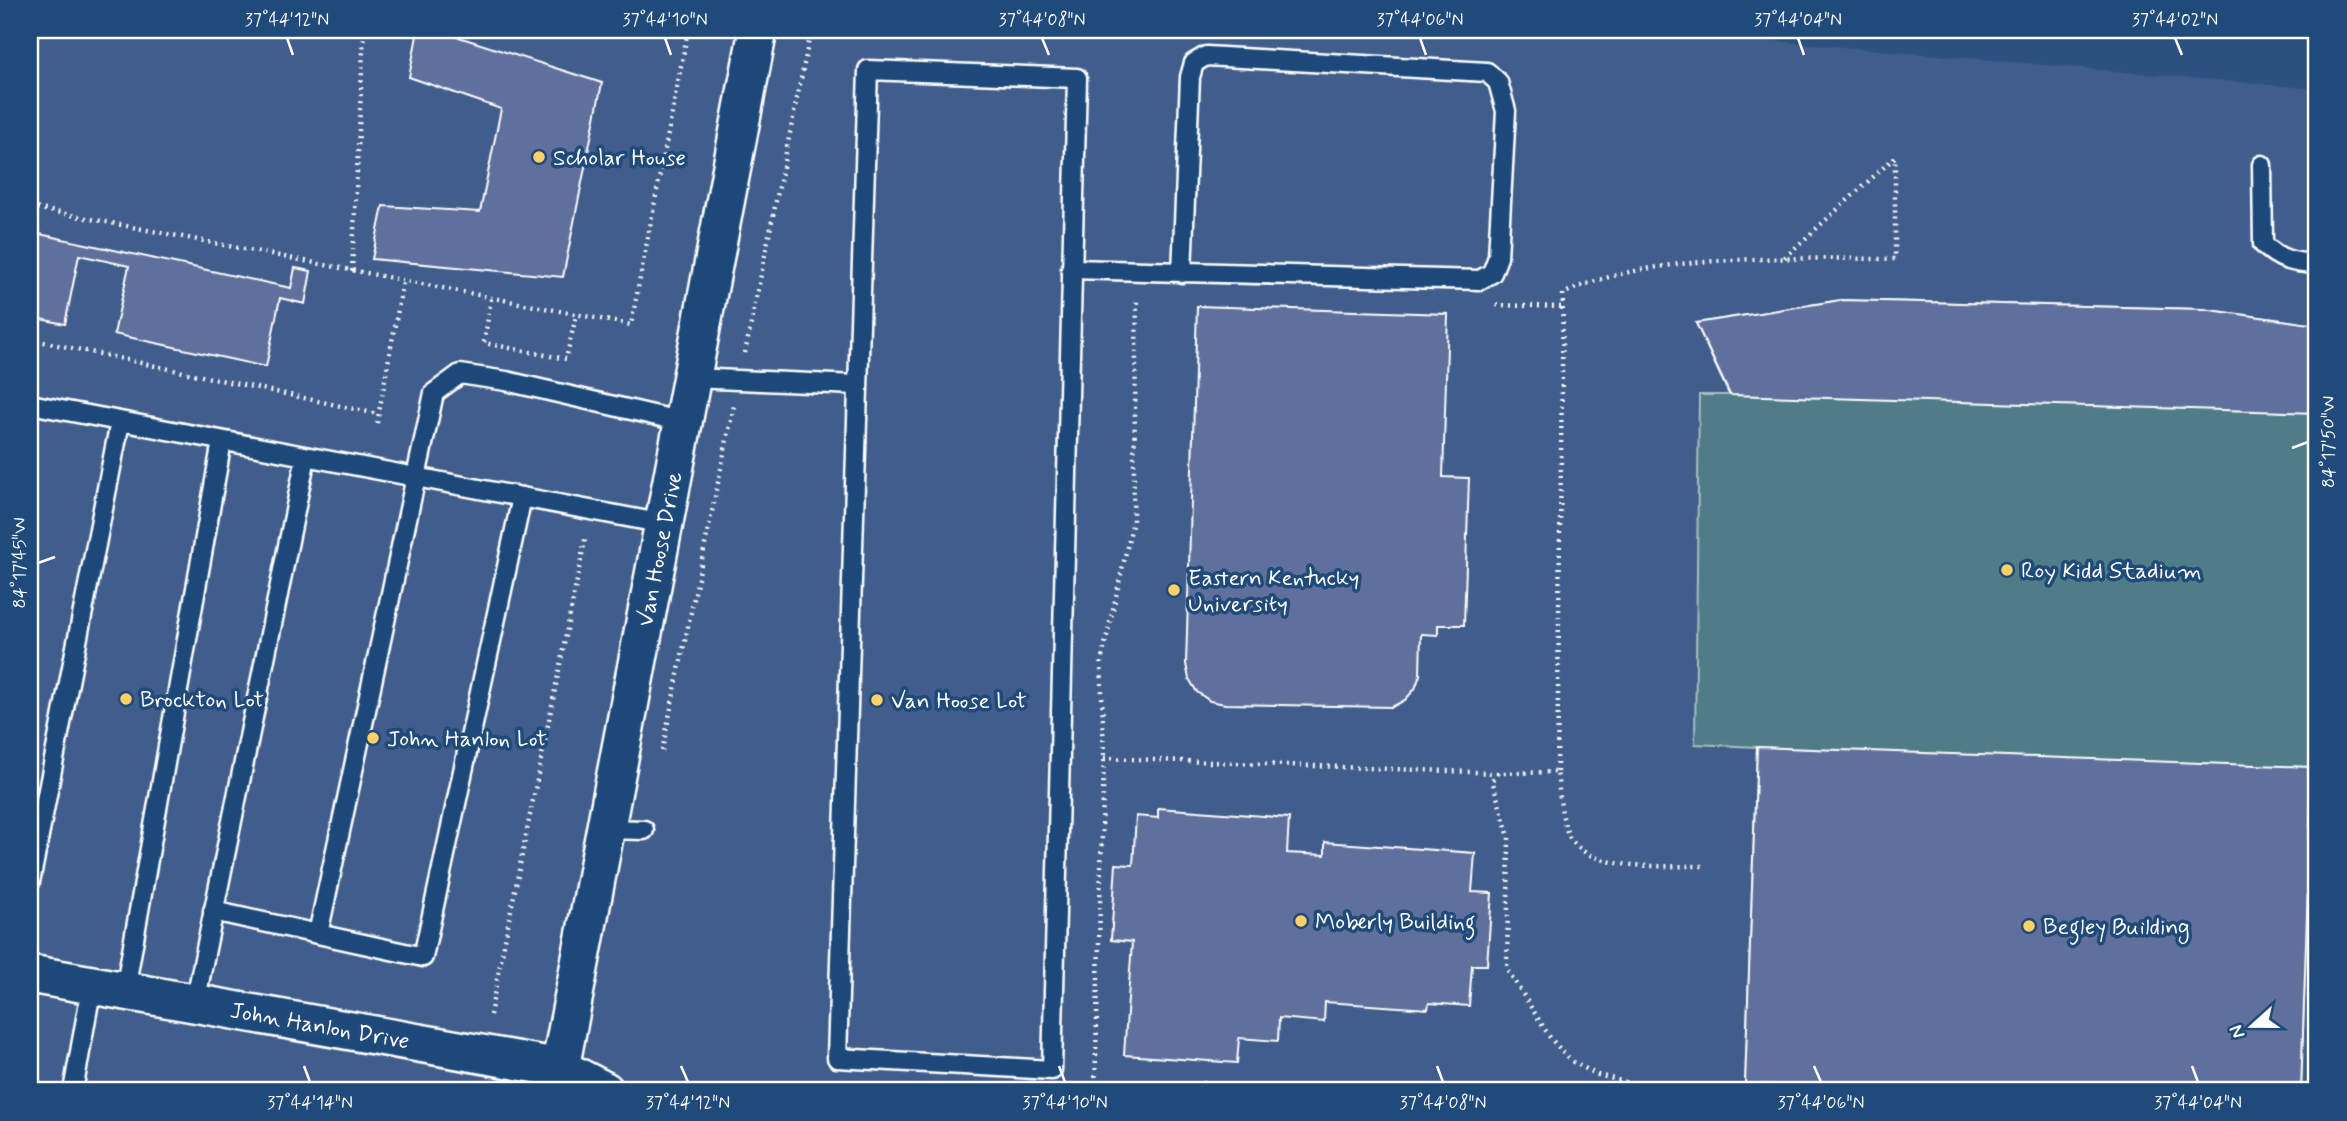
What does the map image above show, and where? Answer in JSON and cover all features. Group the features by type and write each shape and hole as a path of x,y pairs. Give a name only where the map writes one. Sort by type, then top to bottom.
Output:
{"street":[{"name":"Van Hoose Drive","path":"560,1068 758,30"},
{"name":"John Hanlon Drive","path":"30,974 560,1068 605,1091"}],"lane":[{"path":"1071,269 1182,272 1479,280 1492,273 1498,257 1506,111 1498,82 1487,72 1206,56 1194,63 1190,77 1182,272"},
{"path":"868,70 1077,78 1052,1070 837,1058 857,384 868,70"},
{"path":"2262,165 2263,244 2274,255 2293,263 2317,264"},
{"path":"318,934 434,393 460,374 506,381 683,422"},
{"path":"692,378 857,384"},
{"path":"30,404 664,524"},
{"path":"30,882 120,422"},
{"path":"73,1091 108,987 222,441"},
{"path":"195,1003 306,457"},
{"path":"213,911 423,957 522,497"},
{"path":"606,829 644,830"}],"path":[{"path":"352,271 364,30"},
{"path":"485,30 529,38"},
{"path":"30,207 631,325 688,30"},
{"path":"659,765 811,30"},
{"path":"1707,866 1613,863 1590,855 1571,839 1564,823 1557,772 1563,294 1587,282 1639,269 1783,259 1895,259 1895,157 1783,259"},
{"path":"377,423 403,282"},
{"path":"1095,1091 1104,758 1101,662 1133,522 1137,295 1151,295"},
{"path":"491,299 484,344 566,359 576,316"},
{"path":"1494,305 1562,307"},
{"path":"30,339 378,414"},
{"path":"490,1015 586,534"},
{"path":"1104,758 1499,773 1557,772"},
{"path":"1499,773 1492,780 1509,836 1507,969 1550,1039 1571,1061 1598,1075 1660,1091"},
{"path":"1184,1091 1206,1082"}],"shaded area":[{"name":"Eastern Kentucky University","path":"30,30 1653,30 2317,89 2317,1091 30,1091"}],"green space":[{"name":"Roy Kidd Stadium","path":"1841,300 2203,309 2317,325 2317,767 2312,768 2301,1091 1947,1091 1745,1084 1757,747 1695,744 1699,395 1729,395 1696,323"}],"building":[{"name":"Scholar House","path":"418,30 437,30 602,83 563,277 372,259 383,206 480,212 501,109 409,77"},
{"path":"30,232 291,288 295,268 311,271 305,304 280,298 266,367 114,334 129,266 79,255 65,324 30,317"},
{"path":"1841,300 2203,309 2317,325 2317,413 1730,395 1696,323"},
{"path":"1197,306 1448,314 1443,477 1469,478 1464,625 1438,625 1438,635 1421,634 1420,675 1415,689 1405,700 1392,707 1225,704 1210,701 1197,692 1189,679 1186,664"},
{"name":"Begley Building","path":"1757,747 2312,767 2301,1091 1947,1091 1745,1084"},
{"name":"Moberly Building","path":"1158,808 1289,818 1287,853 1325,855 1325,842 1475,853 1472,892 1492,893 1487,965 1472,965 1469,1006 1429,1003 1428,1009 1325,1002 1324,1022 1279,1018 1278,1041 1239,1038 1237,1063 1124,1055 1132,942 1111,940 1116,864 1133,865 1136,816 1158,818"}],"place":[{"name":"Scholar House","path":"539,157"},
{"name":"Roy Kidd Stadium","path":"2007,570"},
{"name":"Eastern Kentucky University","path":"1174,590"},
{"name":"Brockton Lot","path":"126,699"},
{"name":"Van Hoose Lot","path":"877,700"},
{"name":"John Hanlon Lot","path":"373,738"},
{"name":"Moberly Building","path":"1301,921"},
{"name":"Begley Building","path":"2029,926"}]}
